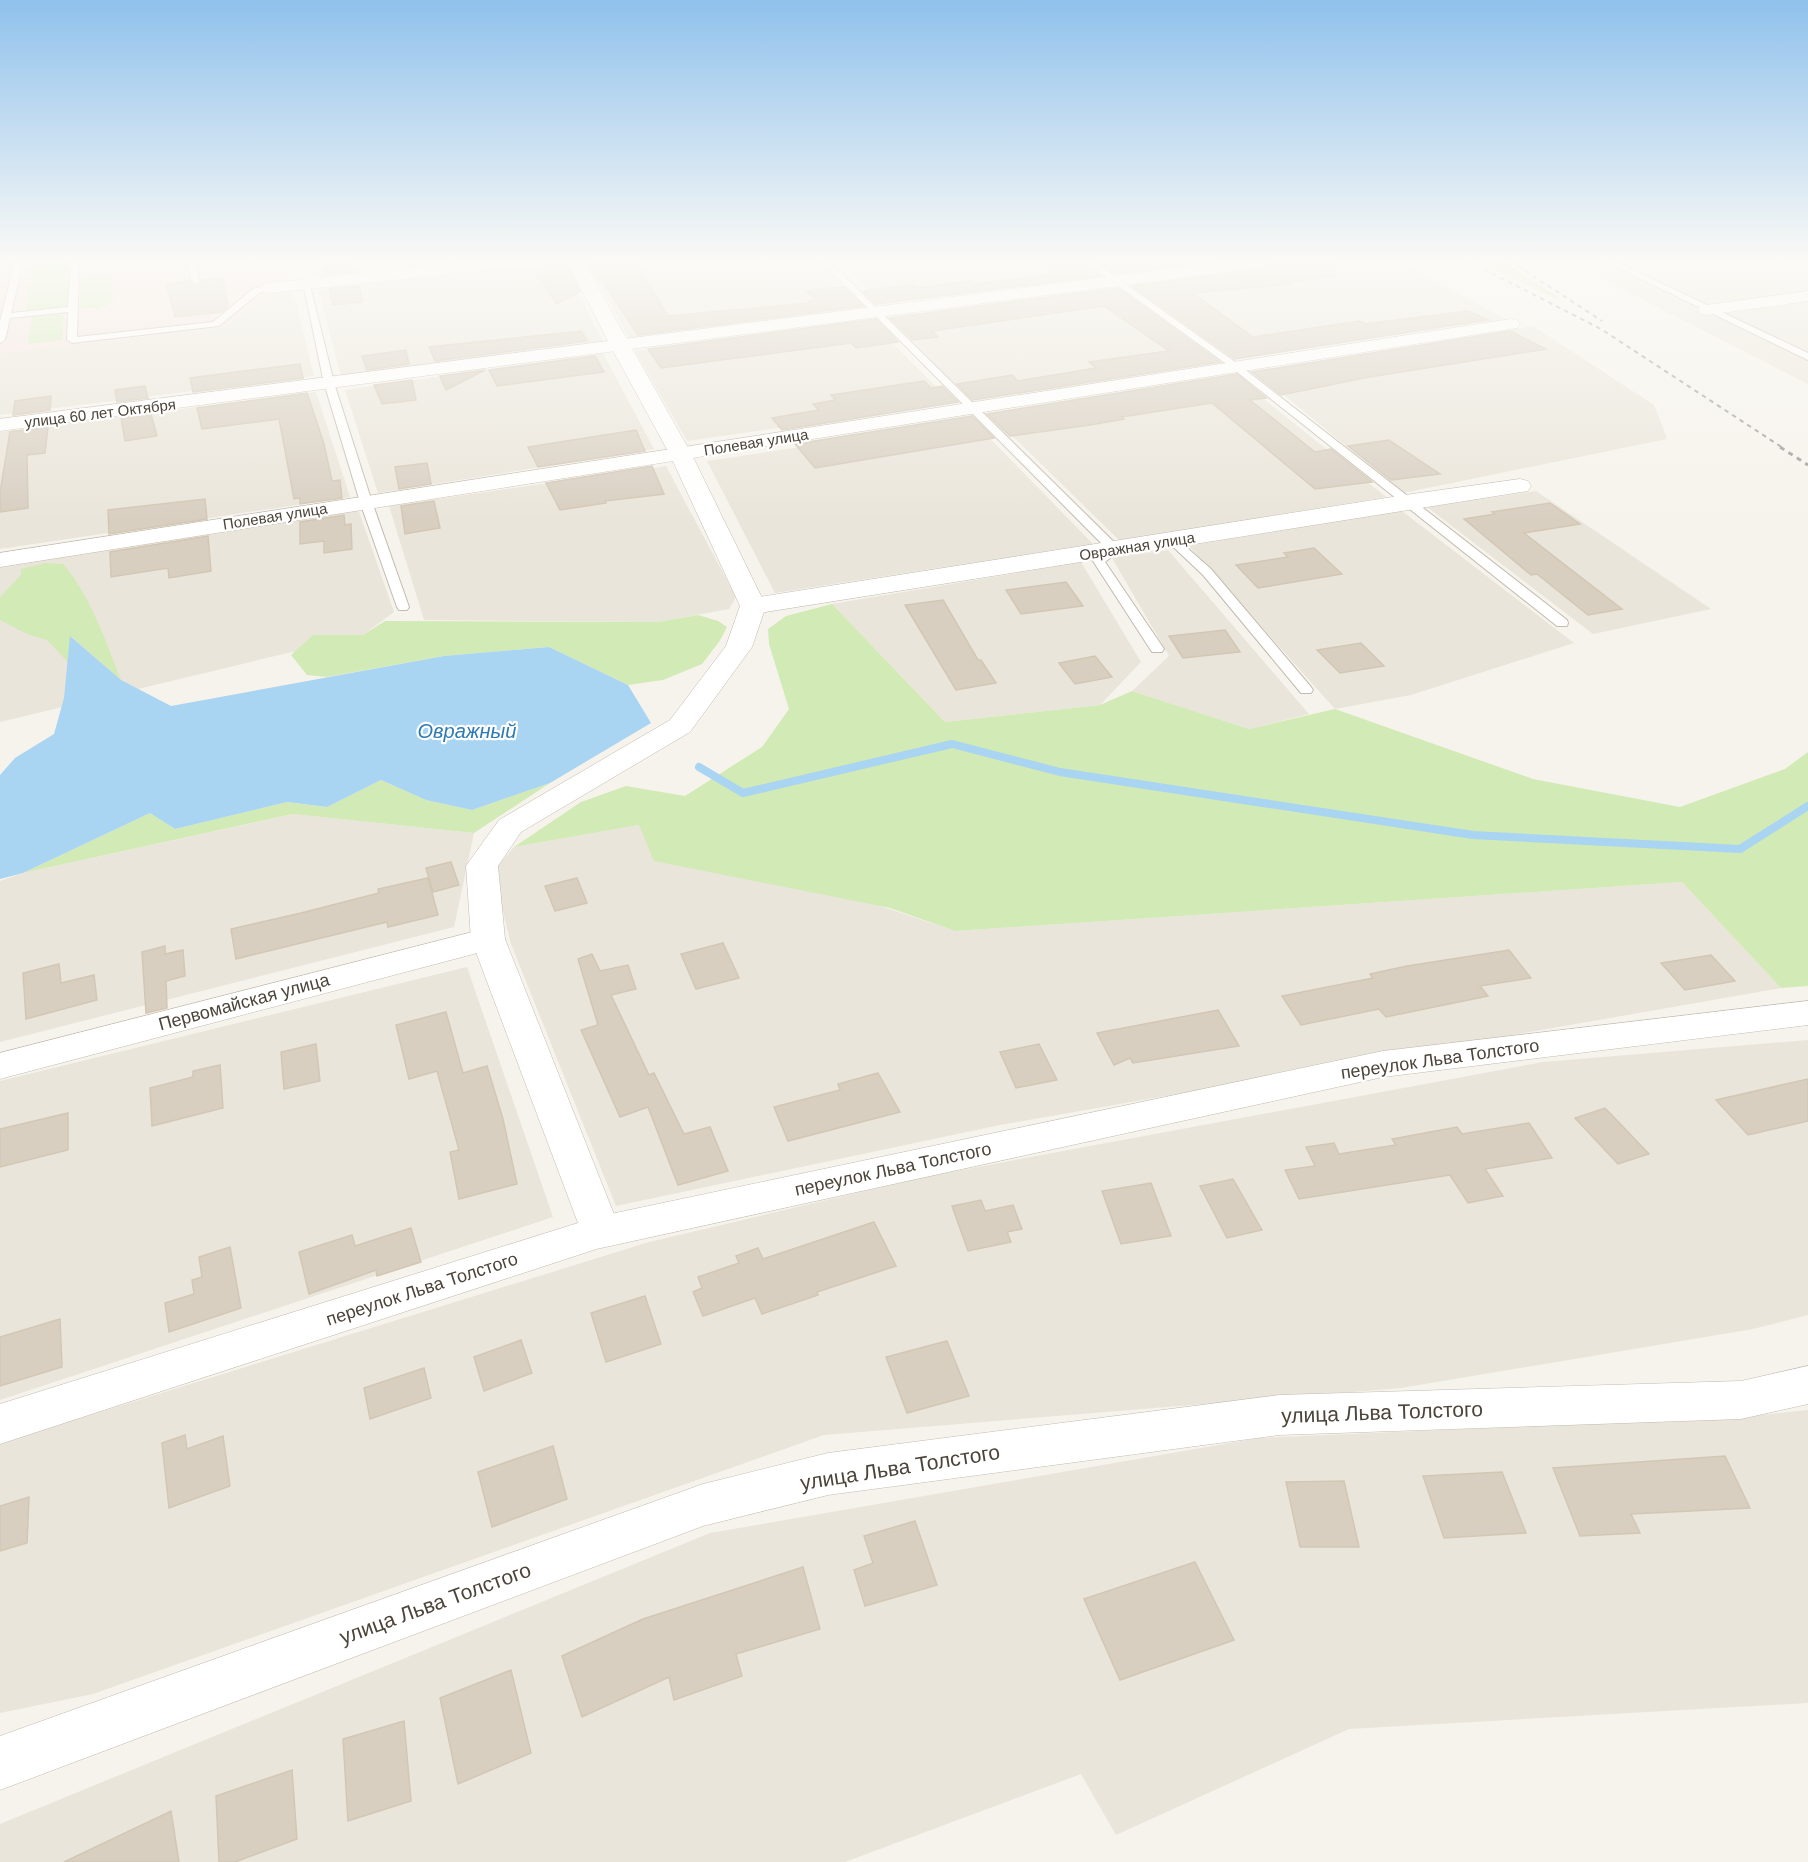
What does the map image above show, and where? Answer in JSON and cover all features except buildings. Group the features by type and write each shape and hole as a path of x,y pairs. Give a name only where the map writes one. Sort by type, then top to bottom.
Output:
{"street":[{"name":"улица 60 лет Октября","path":"0,425 597,348"},
{"path":"601,1232 488,939 482,866 510,826 680,726 739,647 753,606 681,454 621,348"},
{"name":"Полевая улица","path":"0,560 1353,348"},
{"name":"Овражная улица","path":"753,606 1405,502 1520,486"},
{"name":"Первомайская улица","path":"0,1066 488,939"},
{"name":"переулок Льва Толстого","path":"0,1424 601,1232 1383,1064 1808,1013"},
{"name":"улица Льва Толстого","path":"0,1763 703,1505 828,1474 1279,1415 1741,1400 1808,1385"}],"lane":[{"path":"321,348 329,383 366,502 403,607"},
{"path":"912,348 1114,549 1099,561 1157,649"},
{"path":"1209,348 1562,623"},
{"path":"1788,348 1808,357"},
{"path":"1172,540 1207,572 1306,690"}],"shaded area":[{"path":"0,348 44,348 0,353"},
{"path":"44,348 307,348 314,376 0,415 0,353"},
{"path":"334,348 551,348 341,376"},
{"path":"658,348 898,348 952,403 687,441 635,351"},
{"path":"920,348 1194,348 1213,362 969,398"},
{"path":"1223,348 1307,348 1238,358"},
{"path":"1401,348 1567,348 1654,405 1667,439 1403,493 1256,372"},
{"path":"1737,348 1808,348 1808,384"},
{"path":"603,353 654,449 378,493 345,390"},
{"path":"1234,375 1386,497 1120,541 992,416"},
{"path":"316,392 350,497 0,549 0,432"},
{"path":"973,421 1093,544 775,593 707,461"},
{"path":"666,466 736,597 729,609 658,622 424,620 389,506"},
{"path":"1536,491 1711,609 1593,634 1427,507"},
{"path":"358,509 394,612 363,635 0,722 0,566"},
{"path":"1402,511 1574,643 1411,695 1335,709 1188,545"},
{"path":"1168,550 1309,714 1249,729 1132,691 1169,656 1112,558"},
{"path":"1081,562 1141,662 1100,705 945,722 832,604"},
{"path":"294,814 474,833 454,927 0,1042 0,881 23,873"},
{"path":"639,825 955,931 1682,882 1781,988 1000,1125 616,1206 511,944 493,871 514,847"},
{"path":"467,967 553,1217 0,1400 0,1081"},
{"path":"1808,1040 1808,1315 1753,1329 1401,1388 824,1435 93,1694 0,1713 0,1443 649,1242 929,1176 1543,1062"},
{"path":"1808,1410 1808,1703 1349,1729 1116,1835 1081,1774 845,1862 0,1862 0,1824 710,1533 1259,1438 1741,1417"}],"green space":[{"path":"45,563 63,564 81,589 121,680 71,636 68,662 47,640 27,634 0,620 0,597 21,575 21,569"},
{"path":"832,604 945,722 1100,705 1132,691 1249,729 1335,709 1533,779 1680,807 1785,769 1808,752 1808,986 1781,988 1682,882 955,931 890,908 654,861 639,825 514,847 581,802 626,786 685,796 762,747 789,709 769,644 768,629 786,616"},
{"path":"698,615 718,621 727,627 702,664 663,680 628,685 549,647 444,656 327,677 307,675 291,655 313,635 363,635 385,621 658,622"},
{"path":"381,780 426,800 472,810 550,783 474,833 293,814 23,873 150,813 175,829 287,802 327,807"}],"water":[{"name":"Овражный","path":"70,636 121,680 171,706 444,656 549,647 628,685 651,723 550,783 472,810 426,800 381,780 327,807 287,802 175,829 150,813 23,873 0,879 0,775 15,758 54,734 64,698"}],"waterway":[{"path":"699,767 743,793 952,744 1060,772 1473,835 1740,849 1808,806"}],"railway":[{"path":"1630,348 1783,448"},
{"path":"1780,447 1808,465"}]}
